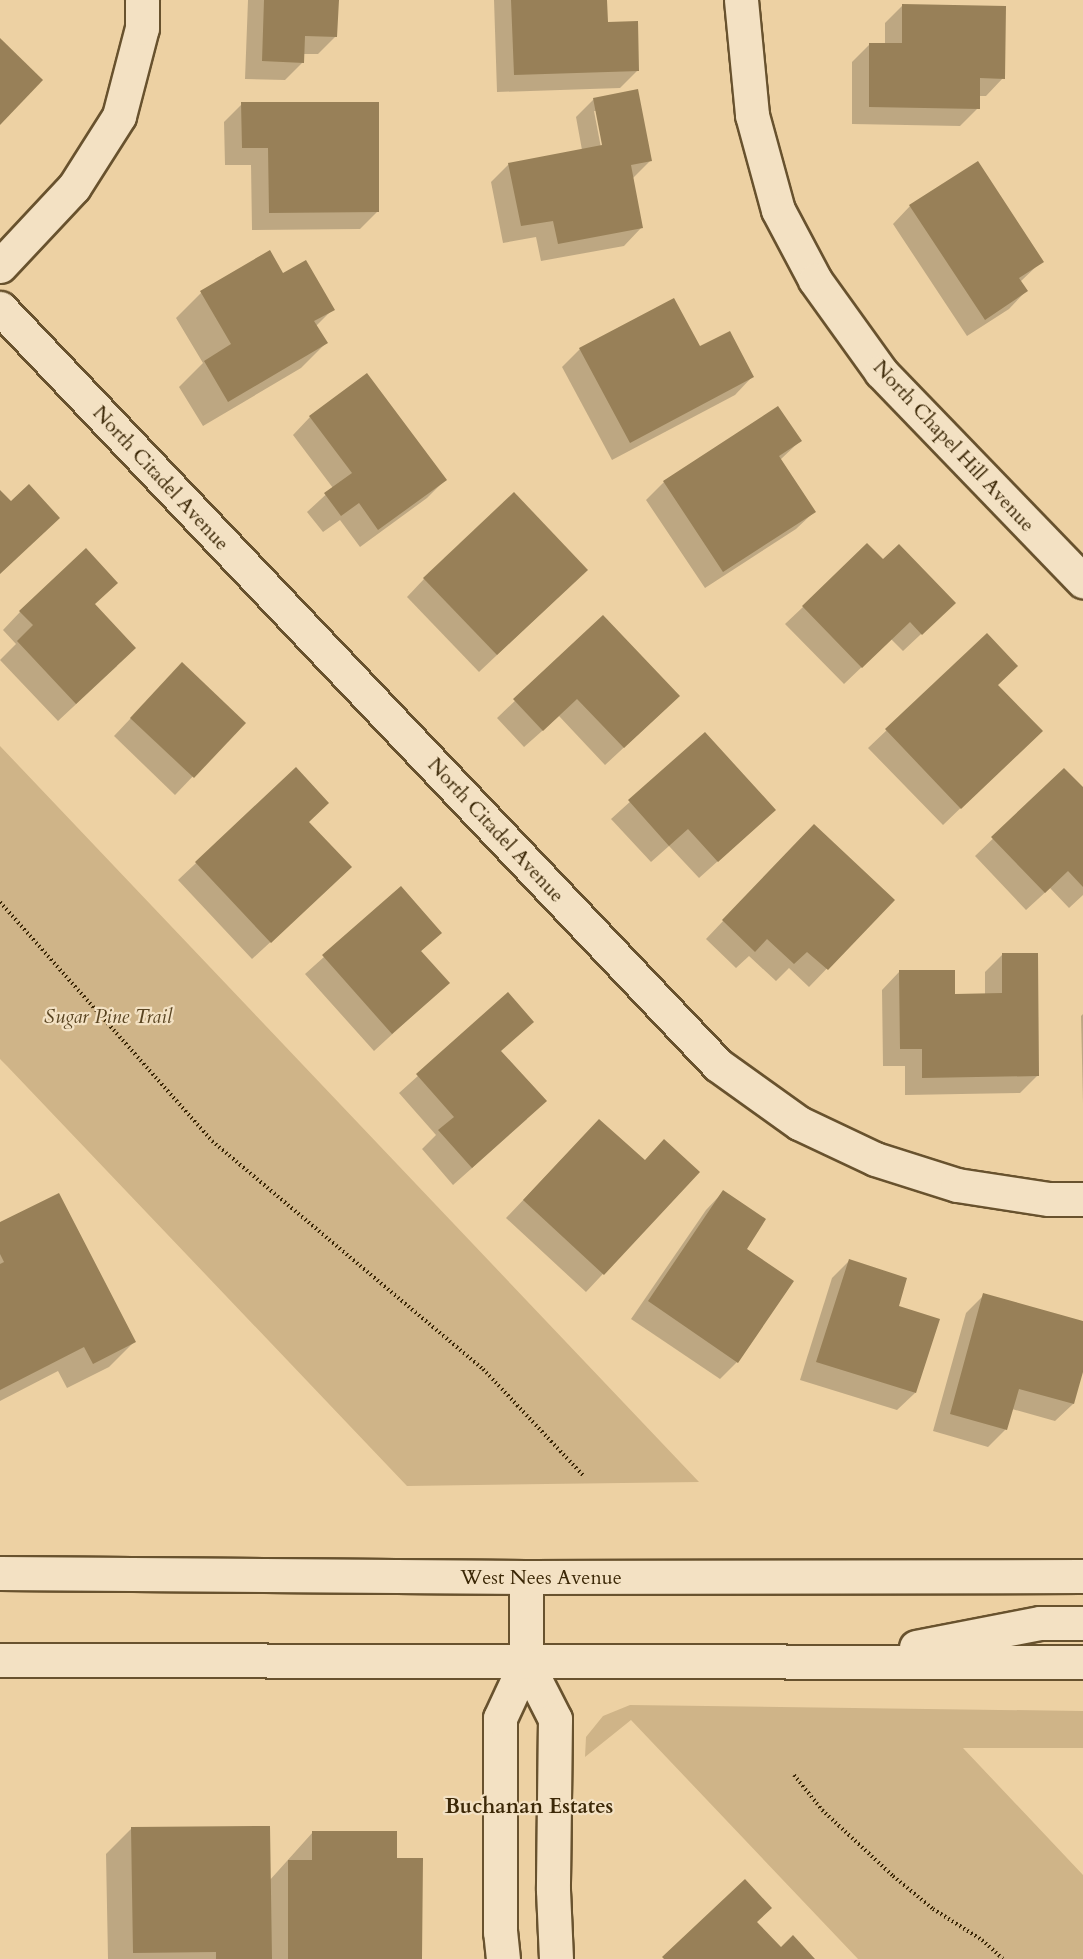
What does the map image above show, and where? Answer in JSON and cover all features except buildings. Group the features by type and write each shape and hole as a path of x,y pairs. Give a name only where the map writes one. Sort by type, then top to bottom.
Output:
{"street":[{"path":"0,266 74,187 119,116 142,28 142,0"},
{"name":"North Chapel Hill Avenue","path":"741,0 752,115 778,210 815,280 881,372 1083,581"},
{"name":"North Citadel Avenue","path":"0,308 718,1065 799,1123 874,1160 957,1185 1049,1199 1083,1199"},
{"name":"West Nees Avenue","path":"0,1573 526,1577 1083,1576"},
{"path":"503,1959 500,1932 500,1718 526,1662 526,1577"},
{"path":"846,1660 1040,1623 1083,1623"},
{"path":"0,1660 1083,1662"},
{"path":"526,1662 555,1719 553,1890 556,1959"}],"path":[{"path":"0,902 212,1141 483,1369 583,1475"},
{"path":"794,1775 822,1810 875,1861 933,1909 982,1940 1003,1959"}],"green space":[{"name":"Sugar Pine Trail","path":"0,746 699,1482 407,1486 0,1059"},
{"path":"630,1705 1083,1711 1083,1748 963,1748 1083,1875 1083,1959 858,1959 631,1720 585,1757 586,1737 603,1716"}],"district":[{"name":"Buchanan Estates","path":"529,1807"}]}
